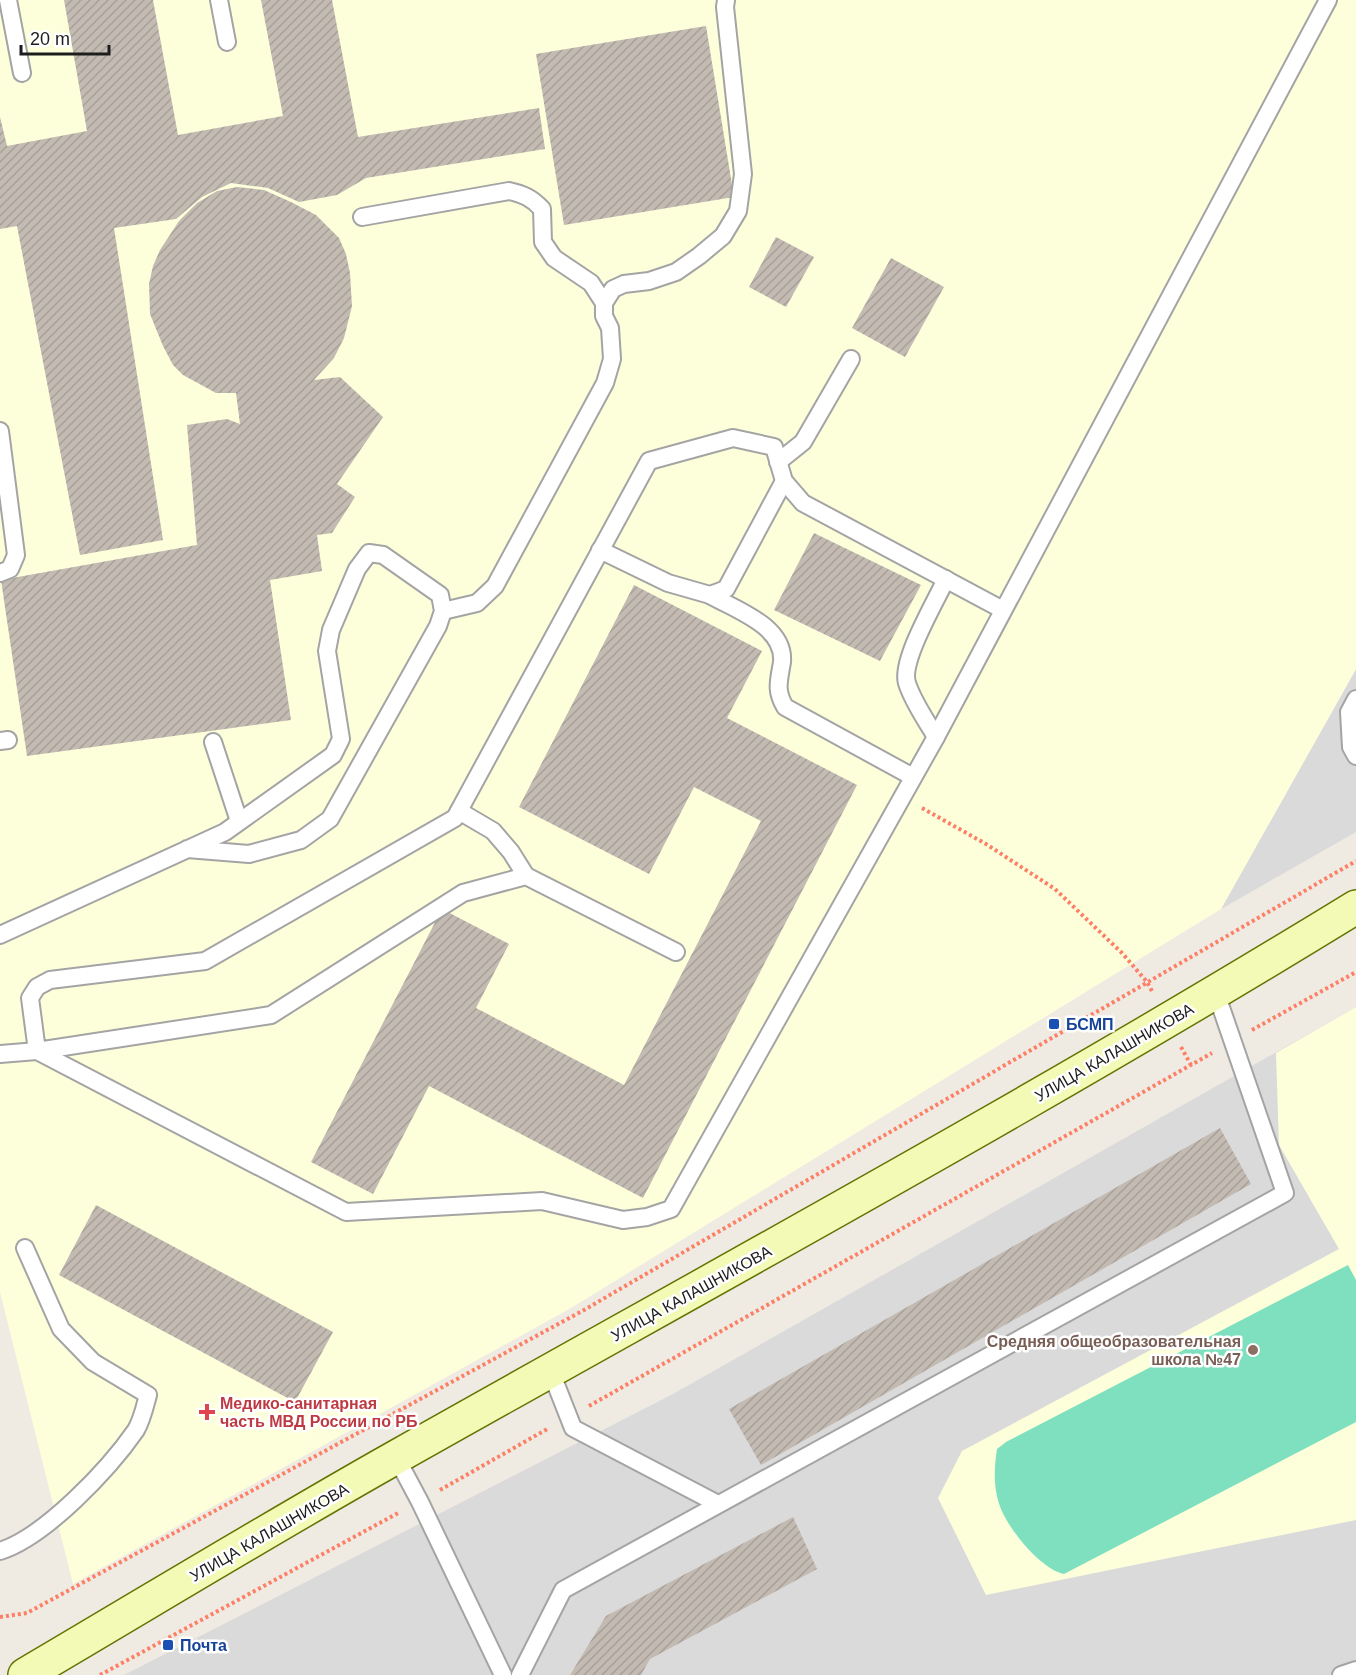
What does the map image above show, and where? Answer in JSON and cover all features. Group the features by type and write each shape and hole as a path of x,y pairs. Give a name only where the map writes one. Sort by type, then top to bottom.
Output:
{"main road":[{"name":"УЛИЦА КАЛАШНИКОВА","path":"25,1675 396,1457 1007,1114 1216,993 1356,907"}],"lane":[{"path":"8,0 22,73"},
{"path":"219,0 227,42"},
{"path":"443,611 477,603 495,586 605,383 612,359 610,328 604,316 604,303 613,289 624,284 649,281 676,272 723,236 738,211 743,174 726,0"},
{"path":"37,1051 346,1212 542,1200 623,1220 647,1217 671,1209 936,737 1328,0"},
{"path":"362,217 508,191 523,194 542,209 543,242 554,258 591,283 604,303"},
{"path":"778,462 803,442 851,358"},
{"path":"0,431 16,555 10,569 0,573"},
{"path":"37,1051 30,998 37,987 50,980 206,961 455,818 649,461 733,438 774,447 784,482 803,503 1003,610"},
{"path":"710,595 726,589 784,482"},
{"path":"600,550 668,583 710,595 769,628 778,640 782,658 778,696 786,707 913,777"},
{"path":"0,935 187,849 225,832 333,755 342,739 327,651 331,630 357,569 369,553 384,555 440,596 443,611 438,626 330,819 301,840 249,854 187,849"},
{"path":"936,737 906,682 908,664 920,632 946,579"},
{"path":"1356,699 1349,712 1351,747 1356,756"},
{"path":"213,742 239,821"},
{"path":"337,748 362,762"},
{"path":"459,811 493,831 511,852 526,876 676,952"},
{"path":"0,1054 37,1051 271,1015 463,893 526,876"},
{"path":"520,1675 563,1590 1286,1193 1216,993"},
{"path":"0,1551 16,1546 81,1496 137,1428 148,1395 93,1362 61,1329 25,1248"},
{"path":"550,1372 573,1428 718,1504"},
{"path":"396,1457 503,1675"}],"path":[{"path":"902,797 986,844 1055,889 1122,953 1147,982"},
{"path":"0,1617 27,1613 584,1310 1356,861"},
{"path":"100,1675 420,1502 1356,972"}],"shaded area":[{"path":"0,0 1356,0 1356,669 1221,909 571,1308 73,1584 0,1292"},
{"path":"1356,669 1356,832 1221,909"},
{"path":"1356,1007 1356,1675 124,1675 673,1394"},
{"name":"Средняя общеобразовательная школа №47","path":"1356,1007 1356,1520 986,1595 938,1498 962,1451 1339,1249 1279,1145 1276,1053"}],"green space":[{"path":"1348,1265 1356,1280 1356,1422 1064,1574 1046,1565 1027,1548 1011,1528 998,1502 995,1479 997,1449 1006,1442"}],"building":[{"path":"64,0 153,0 178,135 283,116 261,0 332,0 358,137 539,108 545,149 366,178 337,195 299,202 268,188 231,183 202,197 176,219 114,228 163,540 80,555 17,226 0,229 0,117 7,146 87,131"},
{"path":"706,26 734,197 564,225 536,54"},
{"path":"237,187 264,190 291,202 316,215 339,238 346,254 350,273 352,306 344,338 334,358 314,380 340,377 383,417 337,484 355,497 332,533 317,535 322,571 270,580 291,720 27,756 1,580 197,545 187,425 227,419 240,424 236,393 216,393 183,375 173,365 150,314 149,284 160,250 179,221 197,203 217,191"},
{"path":"776,237 814,257 786,307 749,287"},
{"path":"891,258 944,287 905,357 852,328"},
{"path":"814,533 921,585 880,661 774,610"},
{"path":"634,585 762,651 727,718 857,785 643,1198 429,1086 373,1194 311,1162 442,909 509,944 476,1008 624,1085 761,821 694,787 649,874 519,807"},
{"path":"1220,1128 1251,1184 761,1465 729,1409"},
{"path":"96,1205 333,1332 295,1402 59,1275"},
{"path":"793,1517 817,1569 650,1659 641,1675 570,1675 606,1616"}],"place":[{"name":"БСМП","path":"1054,1024"},
{"name":"Средняя общеобразовательная школа №47","path":"1253,1350"},
{"name":"Медико-санитарная часть МВД России по РБ","path":"207,1412"},
{"name":"Почта","path":"168,1645"}]}
